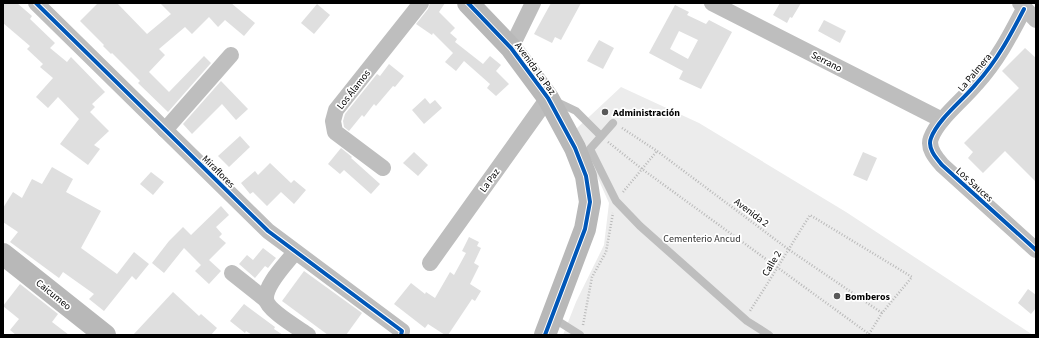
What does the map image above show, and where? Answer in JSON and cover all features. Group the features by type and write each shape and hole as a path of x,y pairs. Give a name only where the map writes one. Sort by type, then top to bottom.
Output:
{"street":[{"name":"Miraflores","path":"36,3 268,231 402,331 400,335"},
{"name":"Los Álamos","path":"383,168 335,132 333,121 336,110 420,3"},
{"name":"Avenida La Paz","path":"468,3 511,48 548,98 575,148 586,176 590,202 585,229 548,326"},
{"path":"511,48 533,3"},
{"name":"Serrano","path":"712,3 942,120"},
{"path":"1022,6 1036,20"},
{"name":"La Palmera","path":"942,120 977,83 1005,46 1022,6"},
{"path":"165,130 231,55"},
{"name":"La Paz","path":"430,263 548,98"},
{"name":"Los Sauces","path":"942,120 930,139 930,147 935,157 1036,250"},
{"path":"266,300 267,292 273,279 295,252"},
{"name":"Caicumeo","path":"3,254 105,335"},
{"path":"232,273 266,300 271,308 308,335"}],"lane":[{"path":"548,98 576,111 601,136"},
{"path":"613,123 590,149 616,201 640,226 745,319 770,335"},
{"path":"548,326 581,331"}],"path":[{"path":"601,136 642,170 869,334 882,313"},
{"path":"581,331 592,278 606,252 616,201 657,152"}],"green space":[{"name":"Cementerio Ancud","path":"621,87 699,123 846,212 1033,335 563,335 576,302 604,245 609,203 576,129"}],"building":[{"path":"3,3 17,3 32,16 30,19 55,43 50,48 67,62 71,57 105,92 92,104 95,107 90,112 109,131 94,145 100,149 88,165 60,144 79,119 58,97 48,108 36,97 53,78 40,67 43,64 27,49 30,46 3,23"},
{"path":"98,3 117,3 147,34 171,14 160,3 231,3 255,23 244,36 225,20 218,27 209,17 192,34 185,27 159,49 165,55 149,72 169,92 204,56 211,63 168,112 138,83 140,81 103,46 104,45 80,21"},
{"path":"430,3 445,3 439,12 455,28 450,33 457,39 455,42 483,64 490,56 501,65 496,71 509,84 496,96 487,88 490,84 464,61 456,71 445,62 453,53 433,33 432,35 416,24 428,9"},
{"path":"551,3 581,3 561,40 555,37 552,43 534,34"},
{"path":"780,3 801,3 792,18 790,17 787,23 773,15"},
{"path":"317,4 330,15 314,34 301,23"},
{"path":"675,5 689,12 687,15 706,24 709,20 732,32 701,89 679,79 683,71 649,53","holes":["679,31 698,40 688,59 670,49"]},
{"path":"824,20 846,31 840,43 818,31"},
{"path":"599,40 614,48 603,69 587,61"},
{"path":"1025,48 1036,58 1036,182 1005,151 983,173 968,158 973,152 964,143 1019,88 1002,71"},
{"path":"389,64 404,76 395,87 393,86 376,106 374,104 364,117 362,115 349,131 344,127 343,121 345,114 377,74 380,76"},
{"path":"221,81 248,109 236,120 222,104 192,134 183,124"},
{"path":"425,98 430,104 435,100 442,108 424,124 412,110"},
{"path":"240,136 250,147 229,167 218,156"},
{"path":"341,148 380,184 371,194 344,170 340,174 328,164"},
{"path":"414,152 428,165 418,176 403,163"},
{"path":"863,152 877,158 867,181 853,175"},
{"path":"270,163 291,183 294,180 306,190 294,204 281,192 267,206 253,192 250,194 241,183 255,171 258,175"},
{"path":"52,167 73,179 66,192 101,211 81,248 117,274 134,252 149,264 136,280 132,276 104,311 89,299 94,294 63,272 59,278 10,242 18,232 3,222 3,208 13,192 22,198 32,179 42,184"},
{"path":"151,172 164,182 153,195 140,184"},
{"path":"221,206 229,215 216,227 222,234 219,237 226,243 209,260 221,271 209,284 195,271 201,265 184,248 164,273 152,263 169,241 183,227 191,235"},
{"path":"469,237 479,242 477,246 481,248 474,263 479,266 470,284 481,291 475,301 472,299 448,335 445,335 428,324 425,328 394,304 411,283 425,294 426,292 435,298 450,272 454,275 466,253 462,251"},
{"path":"263,248 276,258 268,268 265,266 255,278 239,264 247,255 253,260"},
{"path":"304,271 362,313 346,335 328,335 282,301"},
{"path":"20,284 58,314 52,322 69,335 16,335 10,330 19,319 3,306"},
{"path":"1028,289 1036,295 1036,308 1031,314 1018,303"},
{"path":"173,292 199,316 201,314 217,328 211,335 133,335"},
{"path":"244,304 275,327 274,329 283,335 252,335 246,331 245,333 230,321"}],"cycle path":[{"path":"36,3 268,231 402,331 401,335"},
{"path":"468,3 511,48 548,98 575,148 586,176 590,202 585,229 545,335"},
{"path":"1024,9 997,57 984,75 939,124 934,131 930,145 933,153 942,165 1036,250"}],"place":[{"name":"Administración","path":"605,112"},
{"name":"Bomberos","path":"837,296"}]}
